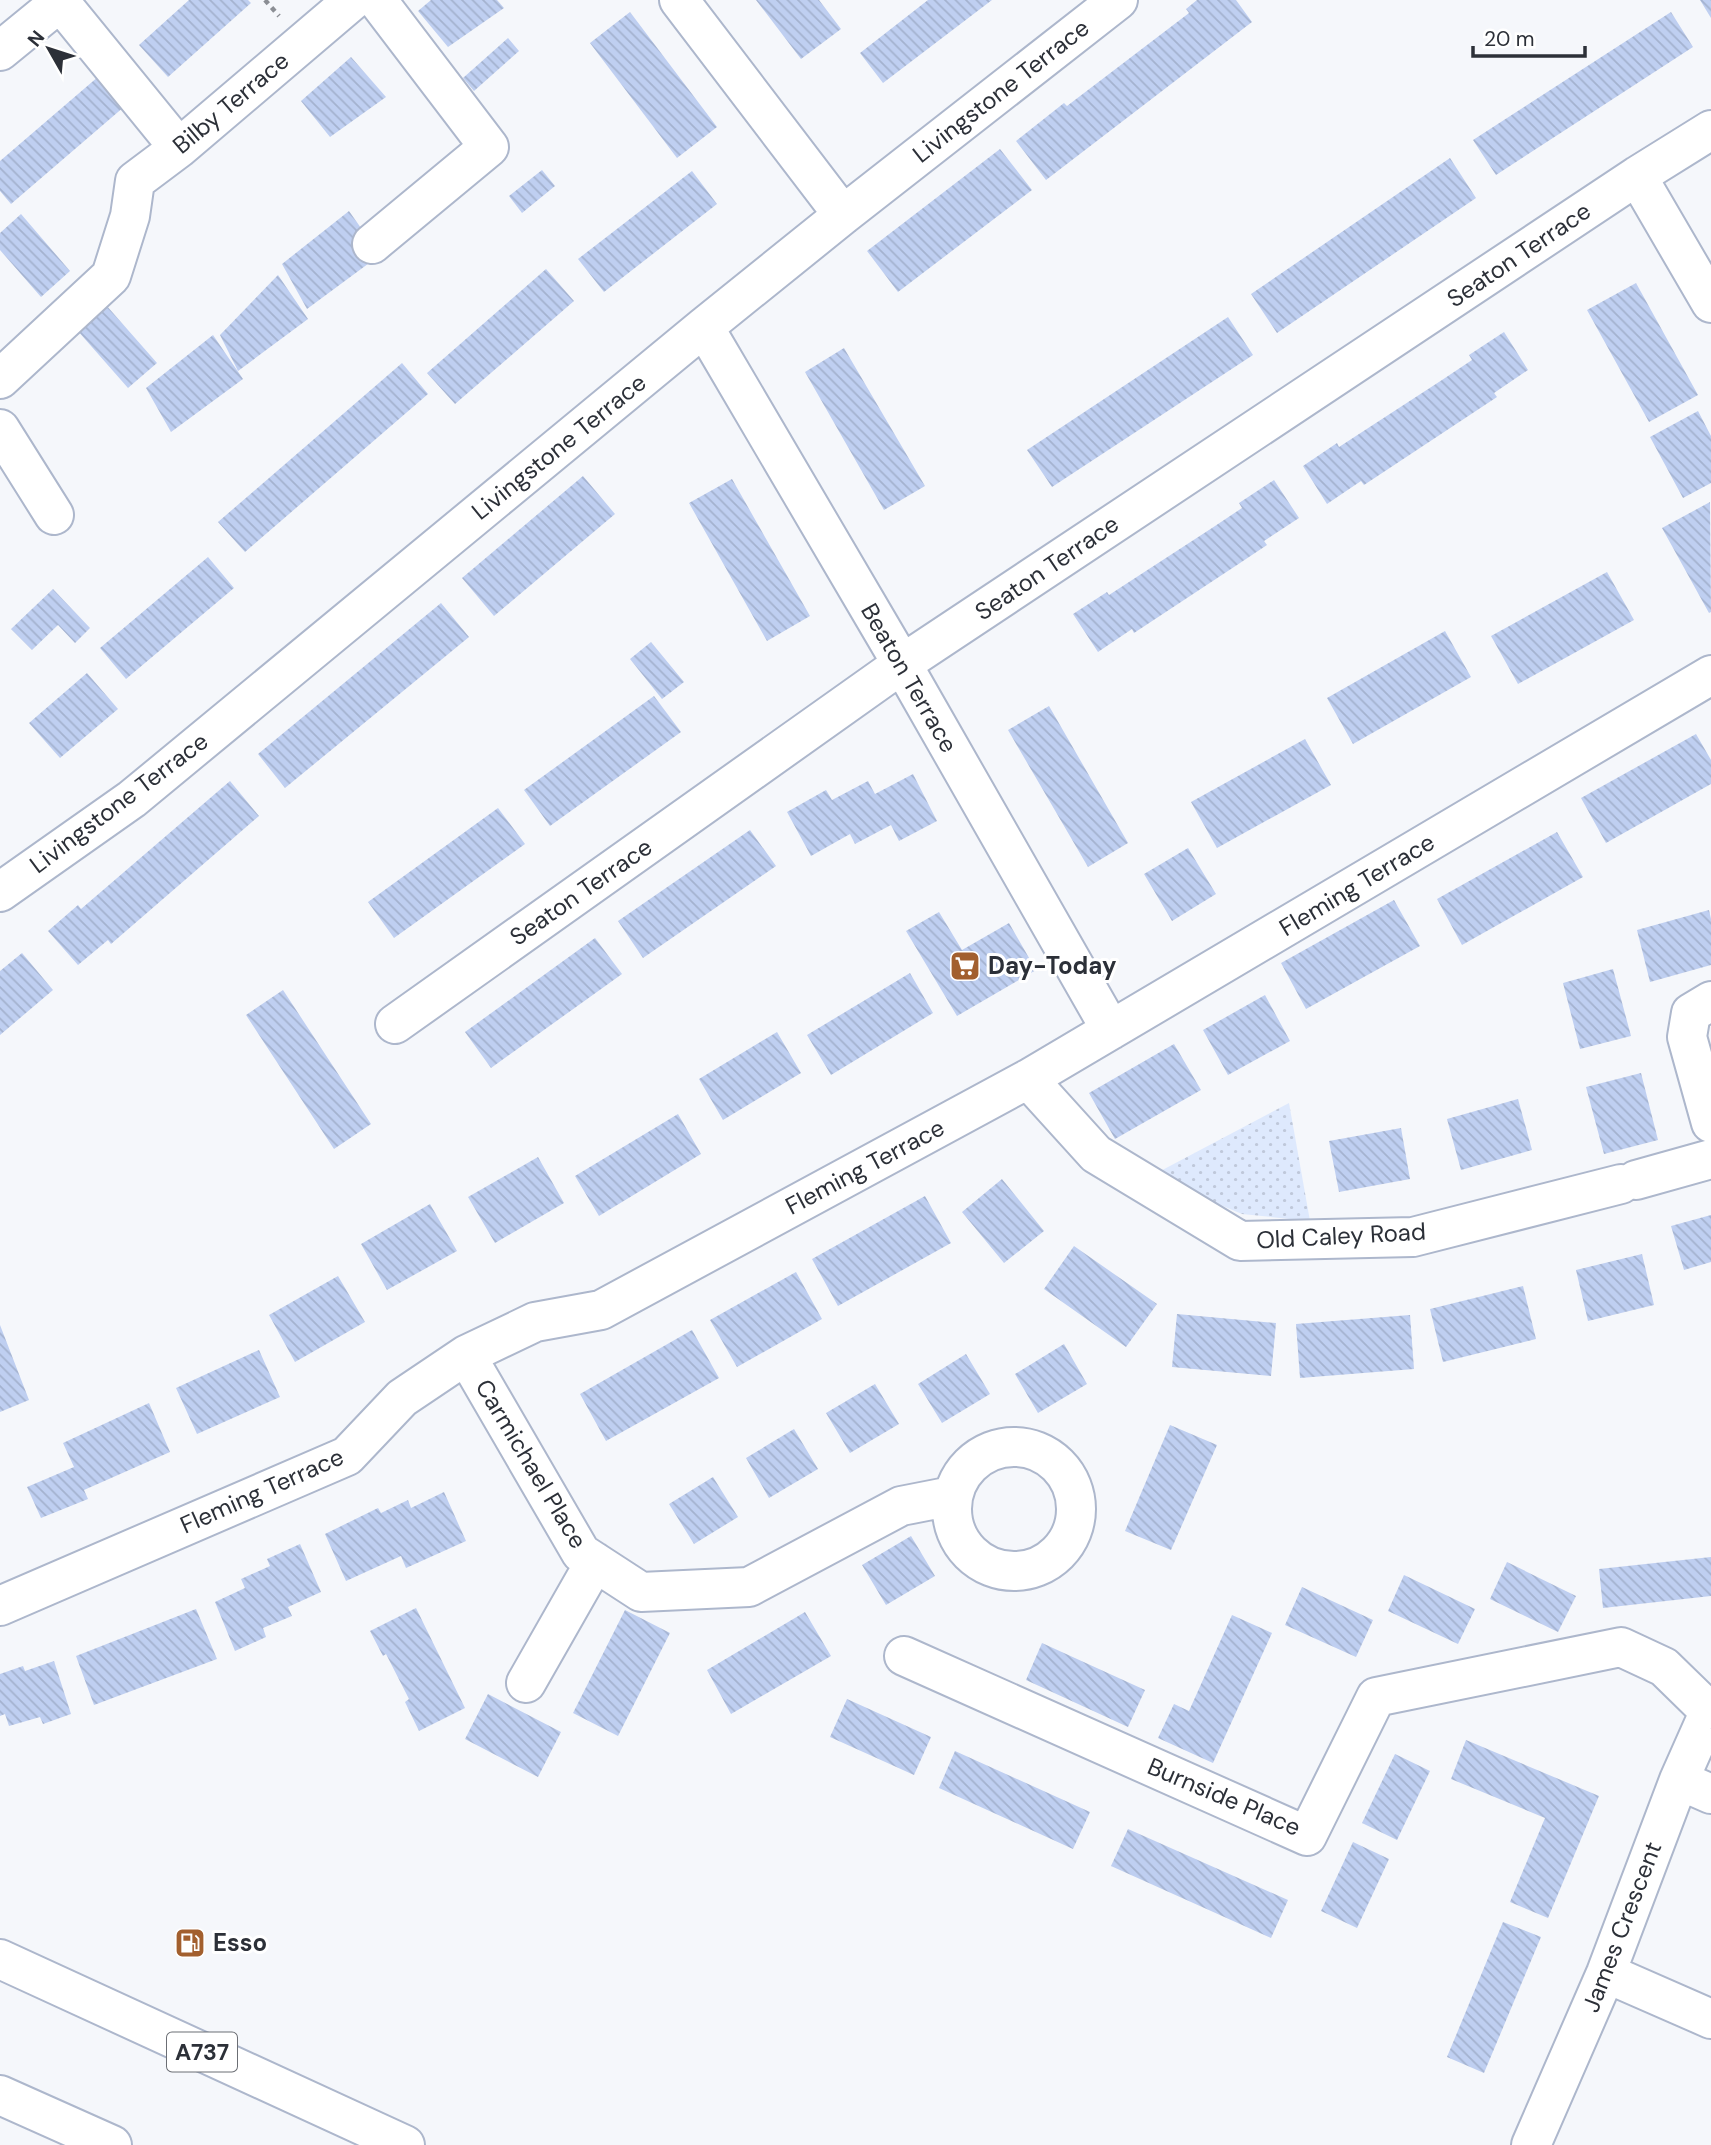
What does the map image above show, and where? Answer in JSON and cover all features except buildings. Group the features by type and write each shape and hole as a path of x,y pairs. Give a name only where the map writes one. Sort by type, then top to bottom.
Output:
{"street":[{"name":"Bilby Terrace","path":"0,379 111,276 130,216 135,181 179,148 353,0"},
{"path":"372,244 489,147 377,0"},
{"path":"679,0 843,215"},
{"name":"Livingstone Terrace","path":"1,889 132,799 704,327 1118,0"},
{"path":"0,51 60,2 179,148"},
{"name":"Seaton Terrace","path":"395,1024 902,664 1637,176 1711,130"},
{"path":"1637,176 1711,303"},
{"name":"Beaton Terrace","path":"704,327 902,664 1111,1030"},
{"path":"0,429 54,515"},
{"name":"Fleming Terrace","path":"0,1606 347,1456 402,1398 466,1354 535,1322 601,1310 1028,1079 1711,675"},
{"path":"1711,1001 1692,1013 1687,1037 1711,1123"},
{"name":"Old Caley Road","path":"1028,1079 1097,1154 1240,1241 1413,1237 1711,1159"},
{"name":"Carmichael Place","path":"466,1354 581,1553 641,1592 748,1587 901,1506 953,1496"},
{"path":"526,1683 595,1562"},
{"name":"Burnside Place","path":"904,1656 1307,1836 1376,1697 1621,1647 1664,1667 1710,1709"},
{"name":"James Crescent","path":"1531,2145 1606,1973 1695,1787 1710,1709"},
{"name":"A737","path":"0,1959 405,2145"},
{"path":"1606,1973 1711,2019"},
{"path":"0,2095 112,2145"}],"shaded area":[{"path":"1289,1103 1310,1221 1242,1214 1151,1176"}],"place":[{"name":"Day-Today","path":"965,966"},
{"name":"Esso","path":"190,1943"}]}
